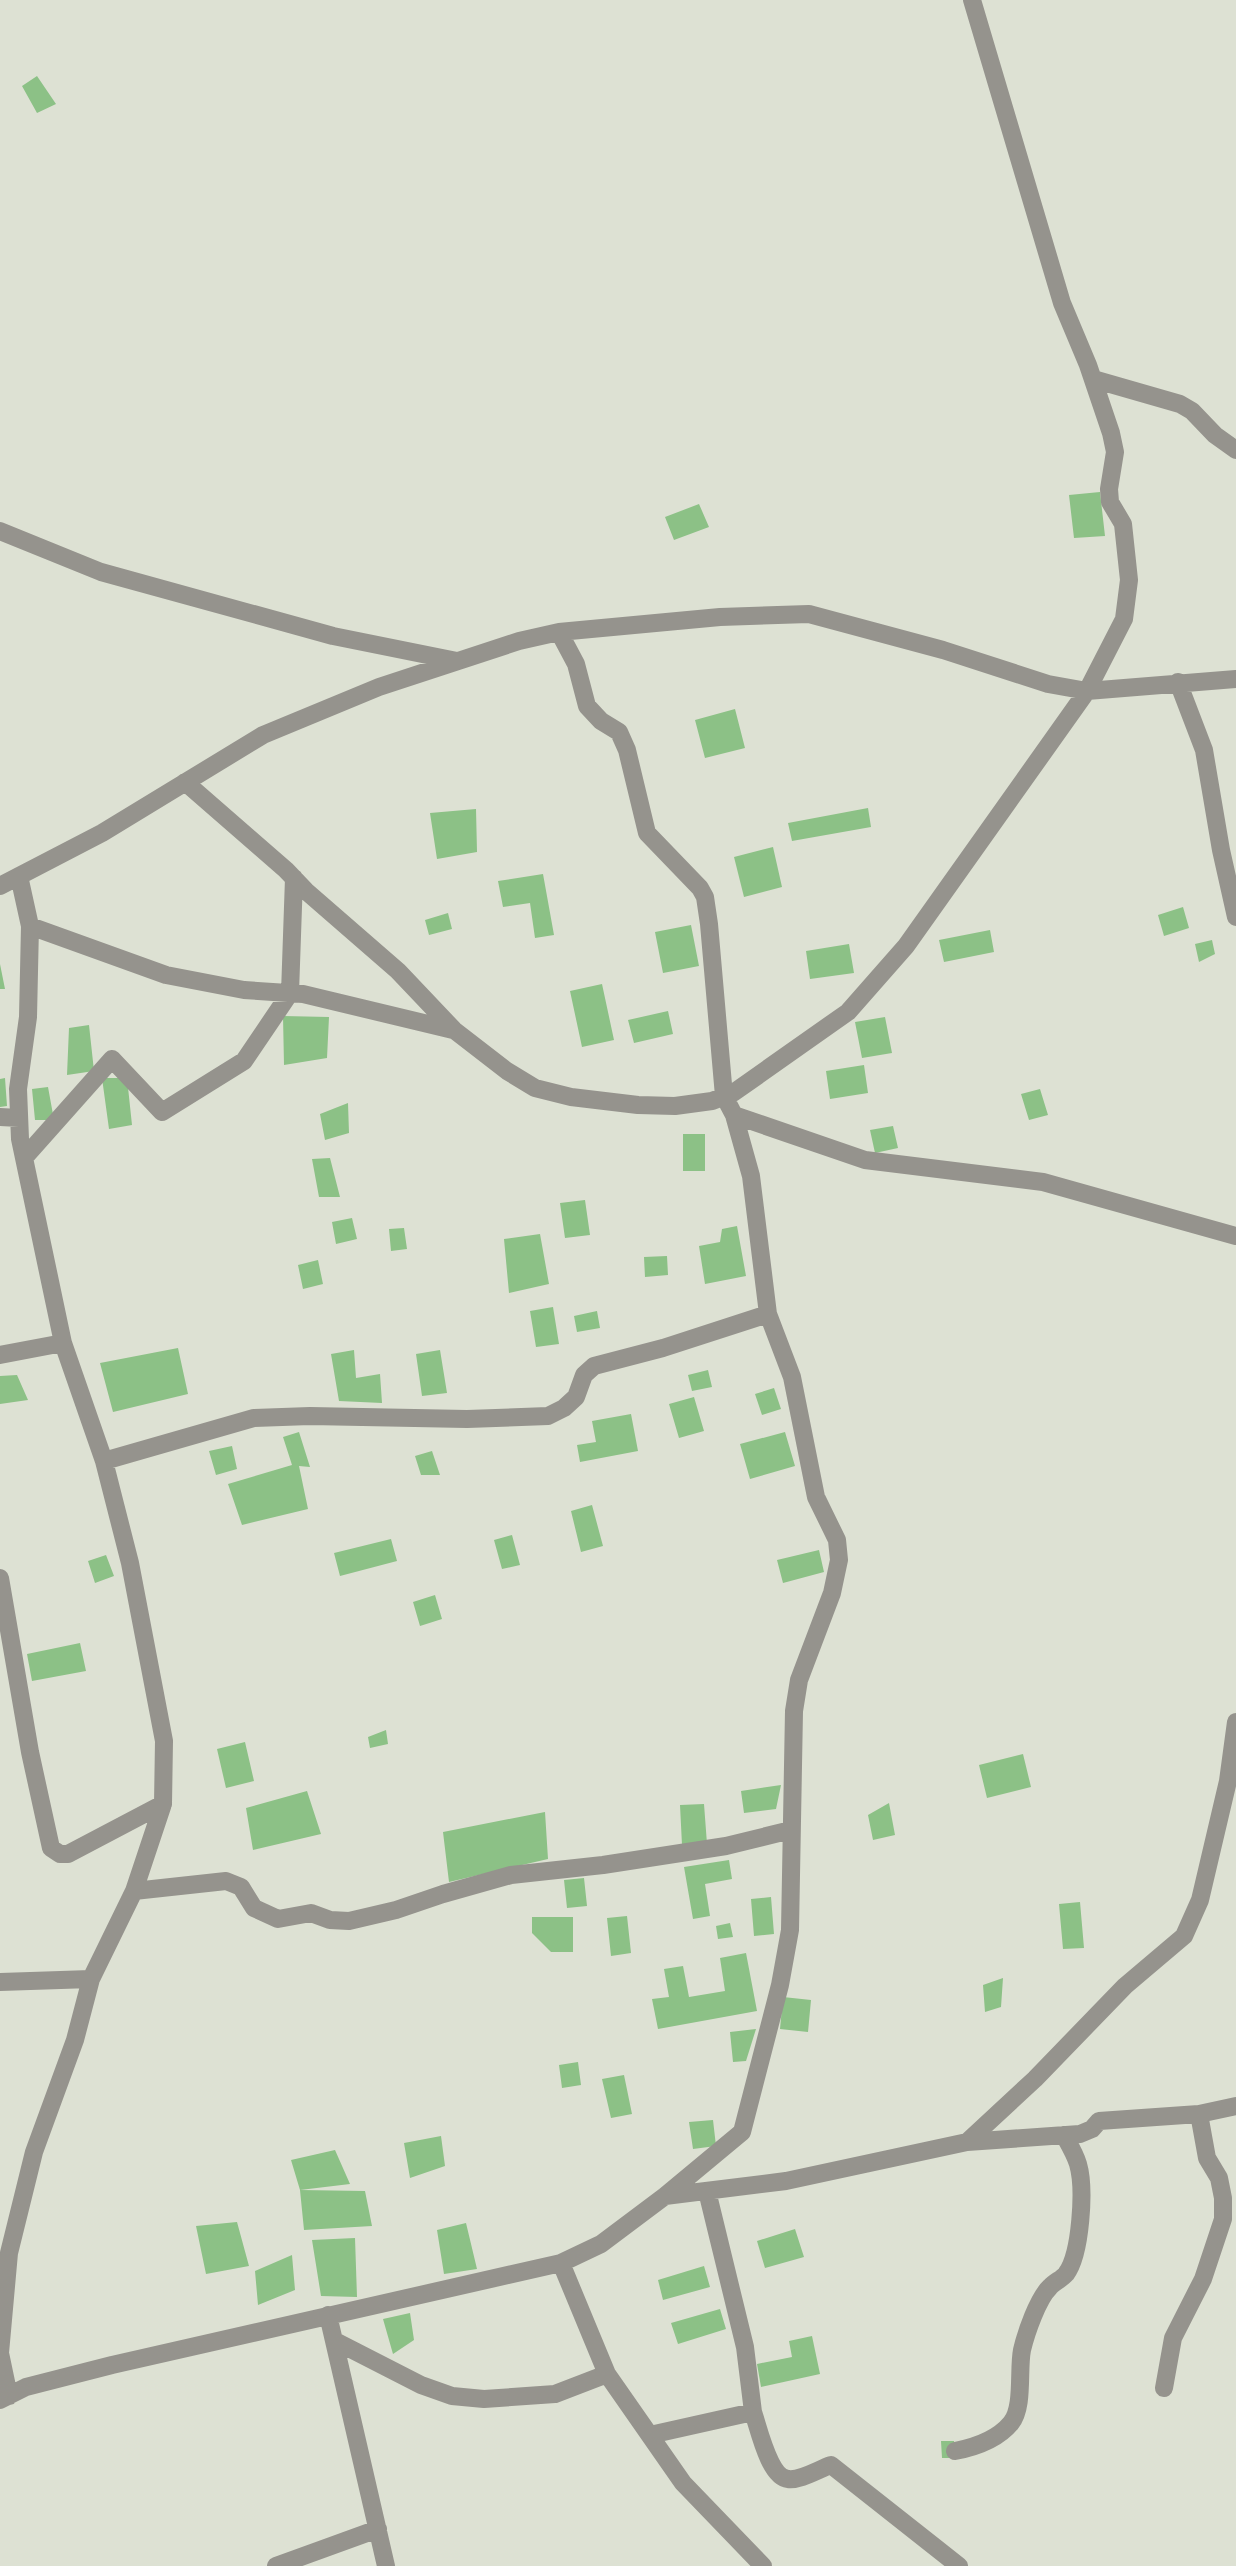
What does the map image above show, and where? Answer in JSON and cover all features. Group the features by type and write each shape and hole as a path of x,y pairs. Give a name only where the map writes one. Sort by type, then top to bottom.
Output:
{"street":[{"path":"186,782 315,900 398,971 454,1030 535,1088 638,1105 675,1106 712,1101 733,1093 848,1012 906,946 1087,691 1124,619 1129,580 1123,524 1110,502 1109,489 1115,452 1111,433 1093,379 1062,303 972,0"},
{"path":"1093,379 1180,404 1192,411 1215,435 1236,450"},
{"path":"0,531 101,572 333,636 457,661"},
{"path":"0,886 102,833 263,735 379,687 519,641 559,632 720,617 809,614 943,650 1048,684 1087,691 1236,678"},
{"path":"19,876 30,926 29,1017 18,1089 20,1139 63,1343 104,1461 130,1563 164,1741 163,1804 134,1891 91,1979 75,2040 7,2233 9,2253 0,2353 5,2398 26,2386 561,2263 601,2244 665,2196 742,2132 780,1985 790,1930 794,1711 799,1680 832,1593 839,1560 837,1540 816,1497 792,1377 768,1314 751,1176 734,1115 724,1096 705,897 692,878 647,834 627,750 619,732 601,721 587,706 576,664 559,632"},
{"path":"1178,682 1204,750 1221,850 1236,917"},
{"path":"24,1158 112,1059 162,1112 243,1061 290,993 294,878"},
{"path":"30,926 166,975 243,990 303,994 454,1030"},
{"path":"734,1115 865,1160 1043,1182 1236,1236"},
{"path":"0,1117 19,1118"},
{"path":"104,1461 254,1418 310,1416 467,1419 548,1416 564,1408 576,1397 584,1375 594,1366 663,1348 768,1314"},
{"path":"0,1355 63,1343"},
{"path":"0,1578 3,1613 51,1848 60,1854 68,1854 163,1804"},
{"path":"967,2142 1035,2079 1125,1986 1184,1936 1200,1900 1228,1782 1236,1722"},
{"path":"134,1891 226,1881 241,1887 254,1909 278,1919 311,1913 330,1920 349,1921 396,1910 511,1875 603,1865 726,1846 791,1830"},
{"path":"0,1982 91,1979"},
{"path":"665,2196 786,2181 967,2142 1080,2134 1092,2129 1098,2121 1199,2114 1236,2106"},
{"path":"1164,2388 1173,2338 1203,2279 1223,2219 1219,2178 1207,2158 1199,2114"},
{"path":"955,2451 995,2437 1011,2423 1017,2413 1022,2349 1032,2319 1044,2293 1066,2275 1076,2255 1081,2187 1079,2166 1064,2135"},
{"path":"707,2191 745,2347 752,2412 771,2466 778,2476 790,2480 831,2465 959,2566"},
{"path":"561,2263 607,2374 683,2483 763,2566"},
{"path":"328,2315 386,2566"},
{"path":"335,2341 421,2385 452,2396 484,2399 555,2394 607,2374"},
{"path":"650,2435 752,2412"},
{"path":"276,2566 378,2529"}],"building":[{"path":"37,76 56,104 37,113 22,86"},
{"path":"1100,492 1105,536 1074,538 1069,495"},
{"path":"699,504 709,527 674,540 665,517"},
{"path":"735,709 745,748 705,758 695,720"},
{"path":"868,808 871,827 792,841 788,823"},
{"path":"476,809 477,852 437,859 430,813"},
{"path":"773,847 782,887 744,897 734,857"},
{"path":"543,874 554,935 535,938 530,903 503,907 498,881"},
{"path":"1183,907 1189,928 1164,936 1158,915"},
{"path":"448,913 452,929 429,935 425,920"},
{"path":"691,925 699,966 663,973 655,932"},
{"path":"990,930 994,952 944,962 939,940"},
{"path":"1212,940 1215,954 1199,962 1195,944"},
{"path":"849,944 854,973 810,979 806,951"},
{"path":"0,964 5,989 0,989"},
{"path":"602,984 614,1040 582,1047 570,991"},
{"path":"668,1011 673,1034 634,1043 628,1020"},
{"path":"283,1016 329,1017 327,1058 284,1065"},
{"path":"885,1017 892,1053 862,1058 855,1022"},
{"path":"89,1025 94,1071 67,1075 69,1028"},
{"path":"864,1065 868,1093 830,1099 826,1071"},
{"path":"5,1078 7,1106 0,1107 0,1079"},
{"path":"102,1078 127,1078 132,1125 109,1129"},
{"path":"48,1087 54,1120 35,1120 32,1089"},
{"path":"1040,1089 1048,1115 1029,1120 1021,1094"},
{"path":"348,1103 349,1133 325,1140 320,1114"},
{"path":"893,1126 898,1148 875,1153 870,1130"},
{"path":"683,1134 705,1134 705,1171 683,1171"},
{"path":"330,1158 340,1197 319,1197 312,1159"},
{"path":"585,1200 590,1235 565,1238 560,1203"},
{"path":"352,1218 357,1239 336,1244 332,1222"},
{"path":"737,1226 746,1276 705,1284 699,1246 720,1242 722,1229"},
{"path":"404,1228 407,1249 391,1251 389,1229"},
{"path":"540,1234 549,1284 509,1293 504,1239"},
{"path":"667,1256 668,1275 645,1277 644,1257"},
{"path":"318,1260 323,1284 303,1289 298,1265"},
{"path":"553,1307 559,1344 536,1347 530,1311"},
{"path":"597,1311 600,1328 577,1332 574,1316"},
{"path":"178,1348 188,1394 113,1412 100,1363"},
{"path":"354,1350 356,1378 380,1374 382,1403 339,1401 331,1354"},
{"path":"440,1350 447,1393 422,1396 416,1354"},
{"path":"708,1370 712,1387 692,1391 688,1375"},
{"path":"17,1375 28,1400 0,1404 0,1376"},
{"path":"774,1388 781,1409 762,1415 755,1394"},
{"path":"694,1397 704,1431 679,1438 669,1404"},
{"path":"631,1414 638,1451 580,1462 577,1445 596,1442 592,1421"},
{"path":"299,1432 310,1467 299,1466 308,1509 242,1525 228,1484 292,1465 283,1437"},
{"path":"785,1432 795,1466 750,1479 740,1444"},
{"path":"232,1446 237,1469 216,1475 209,1451"},
{"path":"432,1451 440,1475 421,1475 415,1456"},
{"path":"592,1505 603,1546 581,1552 571,1511"},
{"path":"512,1535 520,1565 502,1569 494,1540"},
{"path":"391,1539 397,1561 340,1576 334,1553"},
{"path":"819,1550 824,1572 783,1583 777,1560"},
{"path":"106,1555 114,1576 95,1583 88,1561"},
{"path":"435,1595 442,1619 420,1626 413,1602"},
{"path":"80,1643 86,1671 32,1681 27,1654"},
{"path":"386,1730 388,1744 370,1748 368,1737"},
{"path":"245,1742 254,1781 226,1788 217,1749"},
{"path":"1023,1754 1031,1787 987,1798 979,1765"},
{"path":"781,1785 776,1809 744,1813 741,1791"},
{"path":"307,1791 321,1834 253,1850 246,1808"},
{"path":"889,1803 895,1835 873,1840 868,1815"},
{"path":"704,1804 707,1844 682,1845 680,1805"},
{"path":"545,1812 548,1859 449,1882 443,1832"},
{"path":"729,1860 732,1879 705,1884 710,1916 693,1919 684,1867"},
{"path":"584,1878 587,1906 567,1908 564,1880"},
{"path":"771,1897 774,1934 754,1936 751,1899"},
{"path":"1080,1902 1084,1948 1063,1949 1059,1904"},
{"path":"627,1916 631,1953 611,1956 607,1918"},
{"path":"532,1917 573,1917 573,1952 551,1952 532,1933"},
{"path":"730,1923 733,1937 718,1939 716,1926"},
{"path":"746,1953 757,2011 658,2029 652,1999 669,1997 664,1969 683,1966 689,1997 725,1991 720,1958"},
{"path":"1003,1978 1001,2007 985,2012 983,1985"},
{"path":"783,1997 811,2000 808,2032 780,2029"},
{"path":"756,2029 746,2061 733,2062 730,2032"},
{"path":"578,2062 581,2085 562,2088 559,2065"},
{"path":"624,2075 632,2114 611,2118 602,2079"},
{"path":"713,2120 716,2146 693,2149 689,2122"},
{"path":"441,2136 445,2166 410,2178 404,2143"},
{"path":"335,2150 350,2184 300,2190 291,2160"},
{"path":"300,2190 365,2191 372,2226 304,2230"},
{"path":"237,2222 249,2266 206,2274 196,2226"},
{"path":"466,2223 477,2269 444,2274 437,2230"},
{"path":"795,2229 804,2257 765,2268 757,2241"},
{"path":"355,2238 357,2297 321,2296 312,2240"},
{"path":"292,2255 295,2290 258,2305 255,2271"},
{"path":"704,2266 710,2287 663,2300 658,2280"},
{"path":"720,2309 726,2329 678,2344 671,2323"},
{"path":"410,2313 414,2340 393,2354 383,2319"},
{"path":"812,2336 820,2374 761,2387 757,2364 792,2357 789,2341"},
{"path":"941,2441 954,2441 956,2458 942,2458"}]}
